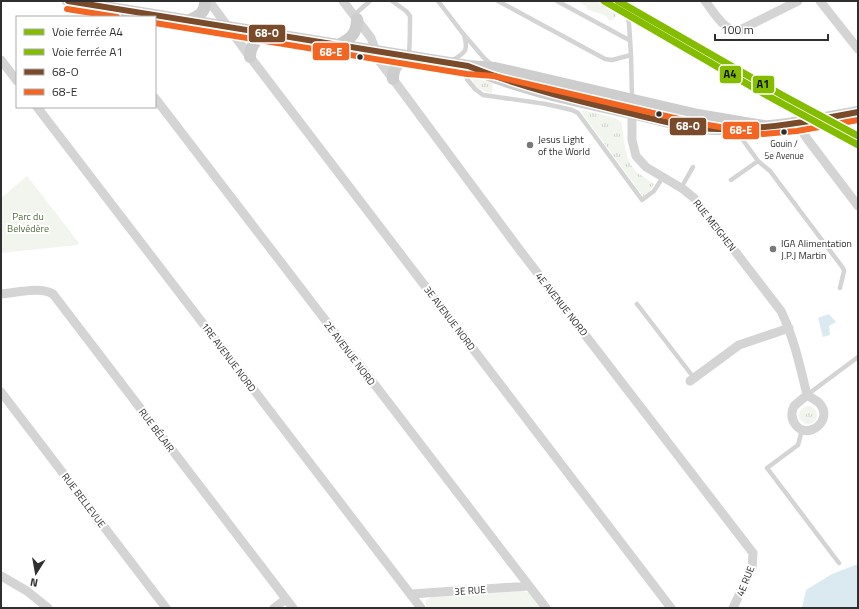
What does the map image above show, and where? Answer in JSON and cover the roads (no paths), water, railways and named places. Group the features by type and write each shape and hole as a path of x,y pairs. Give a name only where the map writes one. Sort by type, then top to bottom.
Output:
{"main road":[{"path":"68,1 468,66 495,68 712,118 764,126"},
{"path":"188,21 202,13 205,6 205,1"},
{"path":"118,16 127,11"},
{"path":"339,45 352,37 355,33 356,17"},
{"path":"250,57 250,50 253,44 266,33"},
{"path":"393,79 394,70 397,65 409,56"},
{"path":"468,66 574,105 632,113 699,127 717,129 802,123 858,112"}],"street":[{"name":"3E AVENUE NORD","path":"209,1 250,57 671,608"},
{"name":"4E AVENUE NORD","path":"343,1 371,38 380,62 528,261 753,553"},
{"path":"705,1 726,27 738,31 798,1"},
{"path":"820,1 858,49"},
{"path":"84,3 93,16"},
{"path":"1,60 16,80"},
{"name":"2E AVENUE NORD","path":"156,99 546,608"},
{"name":"RUE MEIGHEN","path":"632,99 632,140 636,156 646,167 691,195 780,311 789,328 799,359 807,395"},
{"name":"1RE AVENUE NORD","path":"38,108 421,608"},
{"path":"802,123 804,134 808,140 858,206"},
{"name":"RUE BÉLAIR","path":"1,294 44,290 53,294 293,608"},
{"path":"692,379 739,345 789,328"},
{"name":"RUE BELLEVUE","path":"1,392 166,608"},
{"path":"807,395 821,405 824,415 821,424 817,428 812,430 802,430 793,422 792,411 797,402 807,395"},
{"name":"4E RUE","path":"733,608 752,568 753,553"},
{"path":"1,576 28,591 48,608"},
{"name":"3E RUE","path":"411,594 529,586"},
{"path":"274,608 286,599"}],"lane":[{"path":"356,17 370,1"},
{"path":"392,1 406,11 410,16 409,24 411,31 409,56"},
{"path":"438,1 484,58 495,68"},
{"path":"498,1 605,59 612,60 632,55"},
{"path":"557,1 629,40"},
{"name":"RUE MEIGHEN","path":"618,1 622,4 627,14 632,55 632,99"},
{"path":"449,62 460,56 466,50 466,43 463,33"},
{"path":"468,66 467,79 475,89 483,95 541,103 574,105 642,200 654,191 663,177"},
{"path":"737,128 740,136 758,161 770,171 843,268 844,271 840,288"},
{"path":"731,180 758,161"},
{"path":"681,188 693,167"},
{"path":"637,304 692,379"},
{"path":"807,395 858,357"},
{"path":"802,430 798,444 768,468 839,563"}],"rail line":[{"name":"A4","path":"604,1 768,96 858,145"},
{"name":"A1","path":"618,1 782,95 858,136"}],"place":[{"name":"Gouin / 5e Avenue","path":"784,132"},
{"name":"Jesus Light of the World","path":"530,145"},
{"name":"IGA Alimentation J.P.J Martin","path":"773,249"}],"park label":[{"name":"Parc du Belvédère","path":"28,222"}]}
